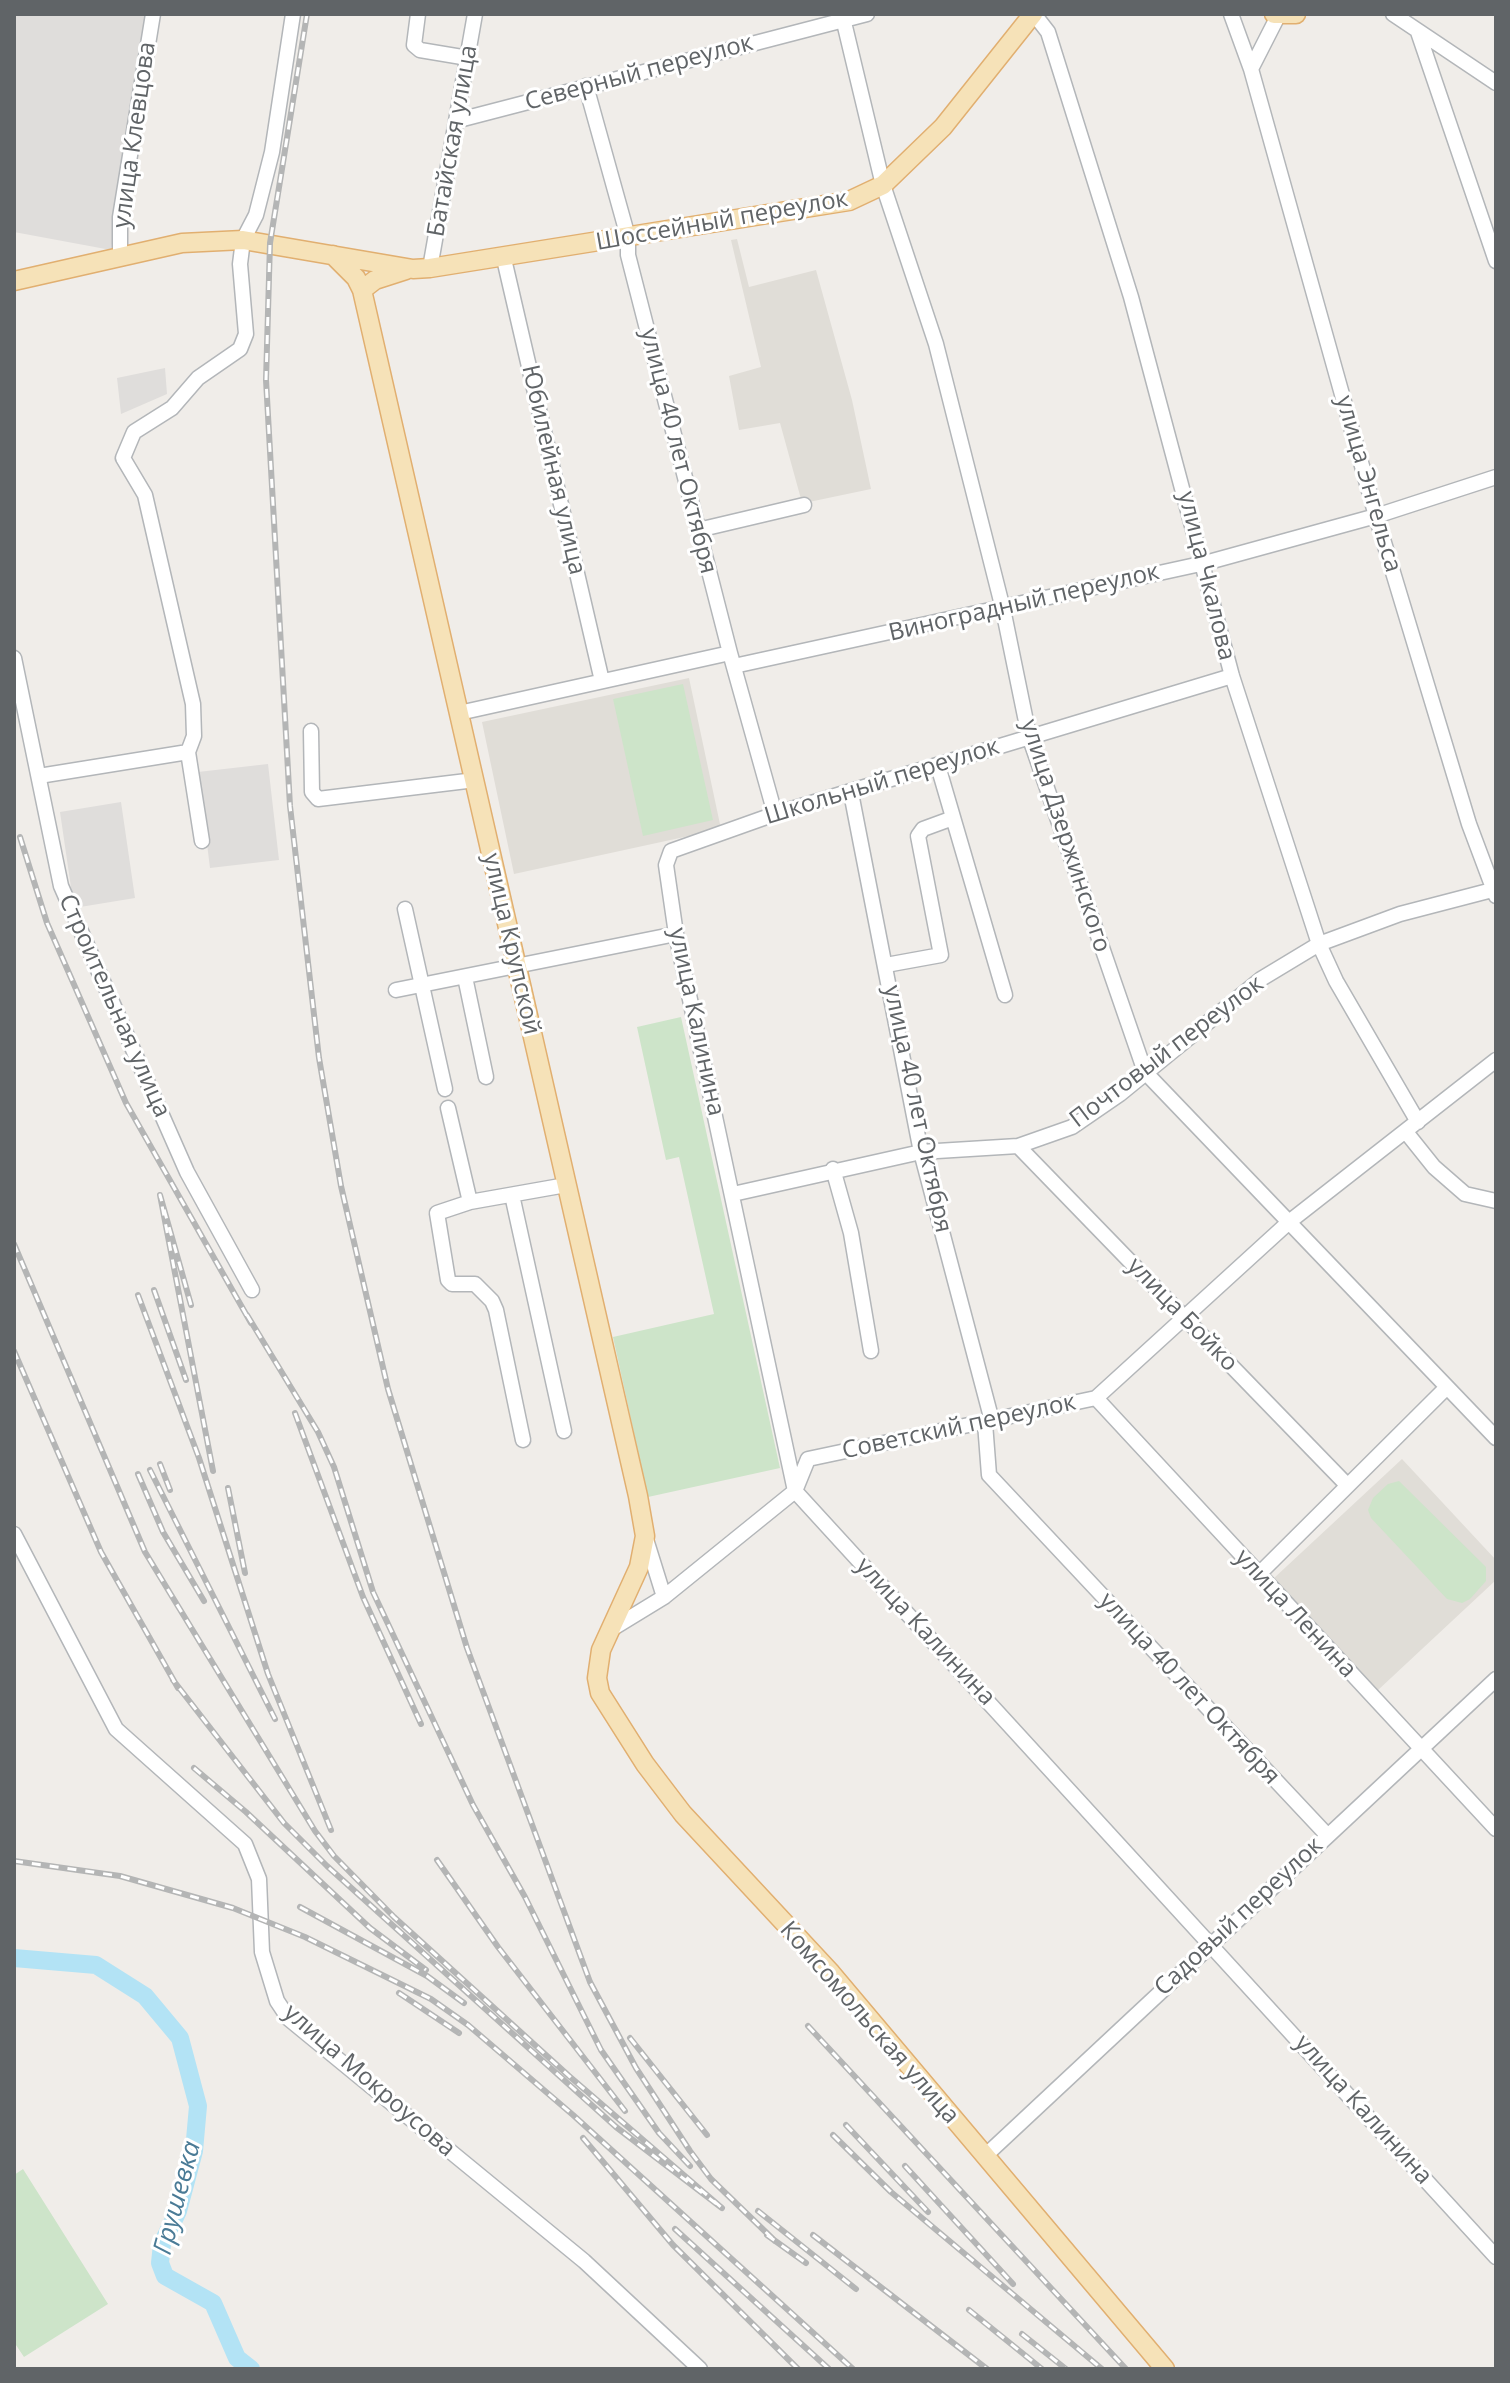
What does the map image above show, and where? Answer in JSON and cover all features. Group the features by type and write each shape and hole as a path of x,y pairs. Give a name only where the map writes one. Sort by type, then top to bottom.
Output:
{"main road":[{"name":"Шоссейный переулок","path":"333,255 422,269 504,259 849,201 883,185 943,127 1034,14"},
{"path":"14,281 182,243 243,240 333,255"},
{"name":"улица Крупской","path":"333,255 356,278 362,290 645,1536 639,1567 607,1632 597,1665"},
{"path":"362,290 393,272 422,269"},
{"name":"Комсомольская улица","path":"597,1665 600,1693 645,1764 683,1814 831,1973 1165,2369"}],"street":[{"name":"улица Клевцова","path":"120,256 120,217 153,14"},
{"path":"202,841 188,752 194,736 193,704 145,495 123,458 134,432 172,408 198,378 240,349 246,334 240,264 243,240 256,215 272,152 293,14"},
{"path":"418,14 414,45 420,50 468,58"},
{"name":"Батайская улица","path":"422,269 459,120 475,14"},
{"name":"Северный переулок","path":"459,120 843,17 867,14"},
{"name":"улица Чкалова","path":"1034,14 1048,32 1131,297 1205,563 1232,676 1319,944 1434,1167 1465,1194 1496,1201"},
{"name":"улица Энгельса","path":"1231,14 1251,69 1376,516 1469,824 1495,892"},
{"path":"1393,14 1496,83"},
{"path":"1251,69 1283,15"},
{"name":"улица Дзержинского","path":"843,17 883,185 936,344 1003,609 1029,736 1145,1072 1496,1438"},
{"path":"1418,32 1496,261"},
{"name":"улица 40 лет Октября","path":"586,86 628,237 628,255 698,530 775,814"},
{"name":"Юбилейная улица","path":"504,259 602,681"},
{"name":"Виноградный переулок","path":"459,713 602,681 1003,609 1205,563 1376,516 1496,477"},
{"path":"698,530 804,505"},
{"name":"Строительная улица","path":"14,658 61,886 71,914 187,1172 252,1290"},
{"name":"Школьный переулок","path":"671,851 775,814 1232,676"},
{"path":"311,731 312,792 318,799 407,785 475,780"},
{"path":"39,776 188,752"},
{"path":"938,766 1005,995"},
{"name":"улица 40 лет Октября","path":"851,793 921,1152 988,1422 989,1475 1327,1835"},
{"path":"886,965 941,955 918,836 923,829 953,818"},
{"name":"улица Калинина","path":"671,851 666,865 676,934 795,1491 1496,2257"},
{"name":"Почтовый переулок","path":"733,1194 833,1169 921,1152 1018,1146 1072,1127 1261,979 1319,944 1400,914 1495,892"},
{"path":"405,909 445,1089"},
{"path":"396,990 676,934"},
{"path":"465,977 486,1077"},
{"name":"Советский переулок","path":"607,1632 664,1597 795,1491 808,1459 1096,1398 1289,1222 1496,1060"},
{"path":"448,1108 470,1202"},
{"name":"улица Бойко","path":"1018,1146 1346,1484"},
{"path":"833,1169 851,1233 871,1351"},
{"path":"523,1440 492,1301 475,1284 452,1284 448,1280 437,1213 470,1202 566,1185"},
{"path":"512,1195 564,1431"},
{"path":"1259,1574 1346,1484 1446,1388"},
{"name":"улица Ленина","path":"1096,1398 1496,1829"},
{"name":"улица Мокроусова","path":"14,1534 116,1729 245,1844 259,1879 262,1952 277,2001 289,2019 584,2261 700,2369"},
{"path":"645,1536 664,1597"},
{"name":"Садовый переулок","path":"985,2156 1210,1942 1496,1679"}],"shaded area":[{"path":"14,14 149,14 111,250 14,232"},
{"path":"737,239 749,287 816,270 852,400 871,489 809,502 801,499 780,423 739,430 729,376 761,367 731,240"},
{"path":"165,368 167,394 121,414 117,378"},
{"path":"689,678 721,829 514,874 482,722"},
{"path":"268,764 279,860 210,868 198,772"},
{"path":"121,802 135,898 74,908 60,812"},
{"path":"1402,1459 1496,1560 1496,1580 1377,1691 1273,1579"}],"green space":[{"path":"683,684 713,820 643,836 613,699"},
{"path":"681,1017 780,1468 648,1497 613,1337 714,1314 679,1157 666,1160 637,1027"},
{"path":"1399,1481 1486,1567 1486,1581 1470,1599 1462,1603 1447,1599 1371,1518 1368,1510 1373,1498 1388,1484"},
{"path":"23,2169 108,2304 24,2357 14,2342 14,2175"}],"waterway":[{"name":"Грушевка","path":"14,1958 96,1965 145,1996 180,2038 198,2106 194,2151 178,2211 162,2244 160,2263 165,2276 213,2303 237,2358 251,2369"}],"railway":[{"path":"307,14 270,243 266,380 290,806 319,1058 341,1186 388,1389 467,1648 590,1982 636,2068 690,2151 711,2179 775,2241"},
{"path":"20,837 47,923 126,1103 251,1323"},
{"path":"191,1305 160,1195 213,1471"},
{"path":"14,1244 145,1552 315,1831 334,1856 394,1917 569,2076 722,2208 616,2127 327,1866 284,1823 173,1680"},
{"path":"154,1290 186,1380"},
{"path":"138,1295 199,1458 268,1674 331,1830"},
{"path":"247,1315 318,1432 334,1467 373,1592 473,1805 525,1897 601,2050 659,2133 690,2166"},
{"path":"14,1351 101,1552 178,1688"},
{"path":"295,1413 363,1597 421,1724"},
{"path":"160,1464 170,1490"},
{"path":"150,1470 275,1719"},
{"path":"138,1474 163,1532 204,1601"},
{"path":"228,1488 245,1573"},
{"path":"194,1768 246,1812 370,1928 426,1970"},
{"path":"437,1860 498,1947 625,2111"},
{"path":"14,1861 120,1876 233,1908 305,1937 431,1999 468,2025 573,2115 853,2369"},
{"path":"300,1907 427,1976 464,2003"},
{"path":"399,1993 459,2033"},
{"path":"808,2026 1126,2369"},
{"path":"630,2038 707,2135"},
{"path":"846,2125 928,2212"},
{"path":"833,2135 891,2192 1102,2369"},
{"path":"583,2138 673,2245 798,2369"},
{"path":"905,2166 1013,2284"},
{"path":"758,2211 856,2289"},
{"path":"675,2229 829,2369"},
{"path":"767,2235 806,2263"},
{"path":"813,2235 987,2369"},
{"path":"969,2310 1042,2369"},
{"path":"1022,2334 1066,2369"}]}
